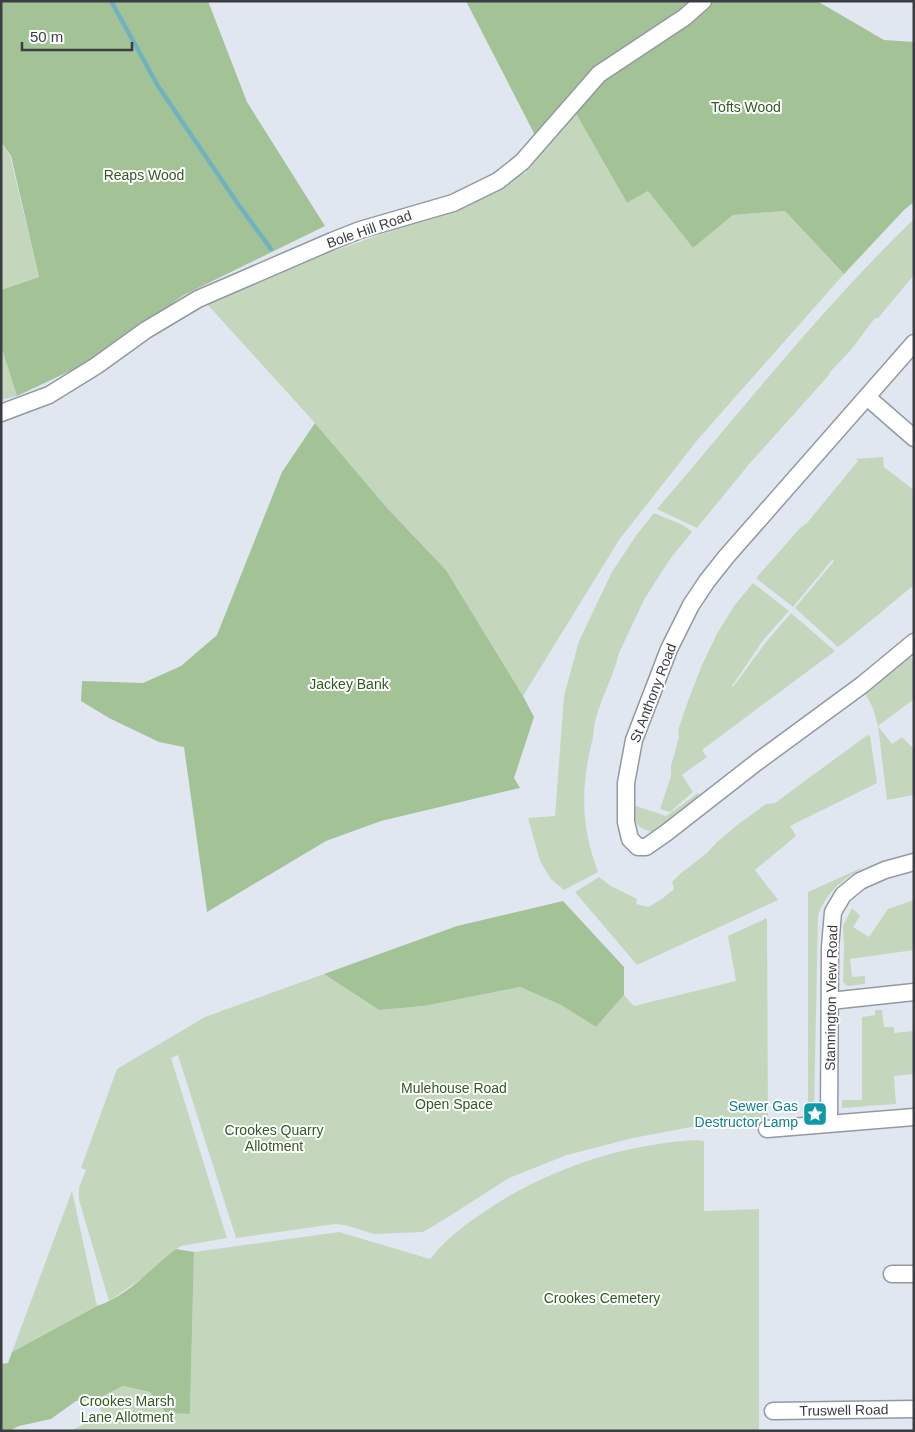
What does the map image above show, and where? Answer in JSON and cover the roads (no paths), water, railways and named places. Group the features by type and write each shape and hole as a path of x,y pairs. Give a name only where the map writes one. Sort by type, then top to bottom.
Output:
{"street":[{"name":"Bole Hill Road","path":"1,413 49,395 96,366 146,330 198,299 351,233 453,203 498,181 522,162 599,74 685,17 703,1"},
{"name":"St Anthony Road","path":"914,343 726,557 691,605 669,649 647,702 634,740 626,783 626,822 630,838 638,847 646,846 674,827 757,762 862,685 914,642"},
{"path":"867,396 914,438"},
{"name":"Stannington View Road","path":"829,1123 830,947 833,912 849,888 860,881 885,870 914,862"},
{"path":"830,1001 914,992"},
{"path":"767,1129 914,1117"},
{"path":"892,1274 914,1274"},
{"name":"Truswell Road","path":"774,1412 914,1409"}],"waterway":[{"path":"111,1 158,86 271,249"}],"place":[{"name":"Sewer Gas Destructor Lamp","path":"815,1114"}],"park label":[{"name":"Tofts Wood","path":"746,107"},
{"name":"Reaps Wood","path":"144,175"},
{"name":"Jackey Bank","path":"349,684"},
{"name":"Mulehouse Road Open Space","path":"454,1096"},
{"name":"Crookes Quarry Allotment","path":"274,1138"},
{"name":"Crookes Cemetery","path":"602,1298"},
{"name":"Crookes Marsh Lane Allotment","path":"127,1409"}]}
